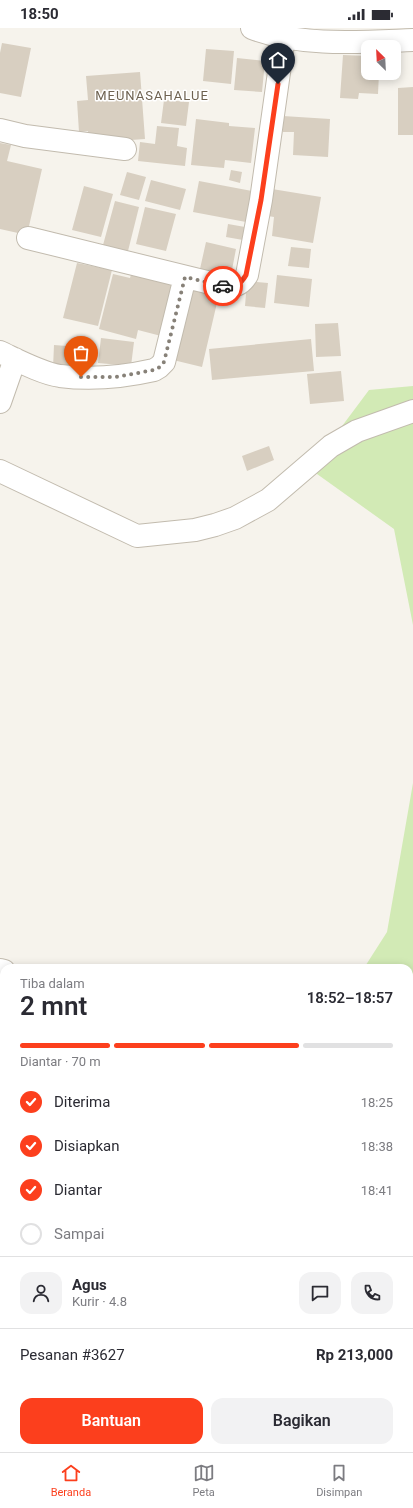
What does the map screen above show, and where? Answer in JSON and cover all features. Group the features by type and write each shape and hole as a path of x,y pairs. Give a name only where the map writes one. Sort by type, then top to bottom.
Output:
{"street":[{"path":"258,29 284,38 359,42 413,40"},
{"path":"28,238 227,287 239,284 243,281 246,275 261,200 284,38"},
{"path":"0,130 25,136 125,149"},
{"path":"0,402 8,355 26,364 59,376 116,377 154,370 160,367 164,362 185,277"},
{"path":"0,470 137,536 195,530 235,518 268,500 331,446 357,431 413,411"}],"green space":[{"path":"413,386 413,625 394,529 310,469 369,390"},
{"path":"413,783 413,964 367,964 387,932"}],"building":[{"path":"2,43 31,48 21,97 0,93 0,53"},
{"path":"206,49 234,51 231,84 203,81"},
{"path":"343,55 361,56 361,80 379,80 378,94 359,93 358,99 340,98"},
{"path":"237,58 265,61 262,92 234,90"},
{"path":"140,72 145,139 89,143 88,131 79,132 77,101 88,100 86,76"},
{"path":"413,87 413,135 398,135 398,88"},
{"path":"164,100 189,102 186,126 161,123"},
{"path":"283,116 330,119 328,157 293,155 294,132 283,132"},
{"path":"196,119 229,123 229,126 255,128 251,163 225,160 224,168 191,165"},
{"path":"157,126 179,128 177,146 187,148 185,166 138,161 140,142 155,144"},
{"path":"0,143 11,145 7,161 42,169 27,235 0,229"},
{"path":"231,170 242,172 240,183 229,180"},
{"path":"127,172 146,177 139,200 120,195"},
{"path":"151,180 186,189 180,210 145,201"},
{"path":"199,181 252,191 246,222 193,212"},
{"path":"84,186 113,194 101,237 72,230"},
{"path":"272,189 321,197 313,243 272,236 274,217 268,216"},
{"path":"115,201 139,207 128,251 103,245"},
{"path":"145,207 176,214 166,251 136,244"},
{"path":"228,224 245,227 243,240 226,237"},
{"path":"206,242 236,249 231,275 200,269"},
{"path":"291,247 311,249 309,268 288,266"},
{"path":"77,263 112,270 98,326 63,318"},
{"path":"133,268 179,280 165,337 138,330 136,339 99,329 113,274 130,278"},
{"path":"277,275 312,279 309,307 274,303"},
{"path":"247,281 268,283 265,308 245,306"},
{"path":"187,282 220,290 202,367 169,359"},
{"path":"338,323 341,356 316,357 315,324"},
{"path":"101,338 134,342 131,366 98,363"},
{"path":"311,339 314,371 212,380 209,349"},
{"path":"54,345 93,348 92,370 53,368"},
{"path":"341,371 344,401 310,404 307,374"},
{"path":"269,446 274,460 247,471 242,456"}],"way so far":[{"path":"81,377 116,377 154,370 160,367 164,362 185,277 223,286"}],"district":[{"name":"MEUNASAHALUE","path":"152,95"}],"route":[{"path":"223,286 227,287 239,284 243,281 246,275 261,200 278,84"}]}
